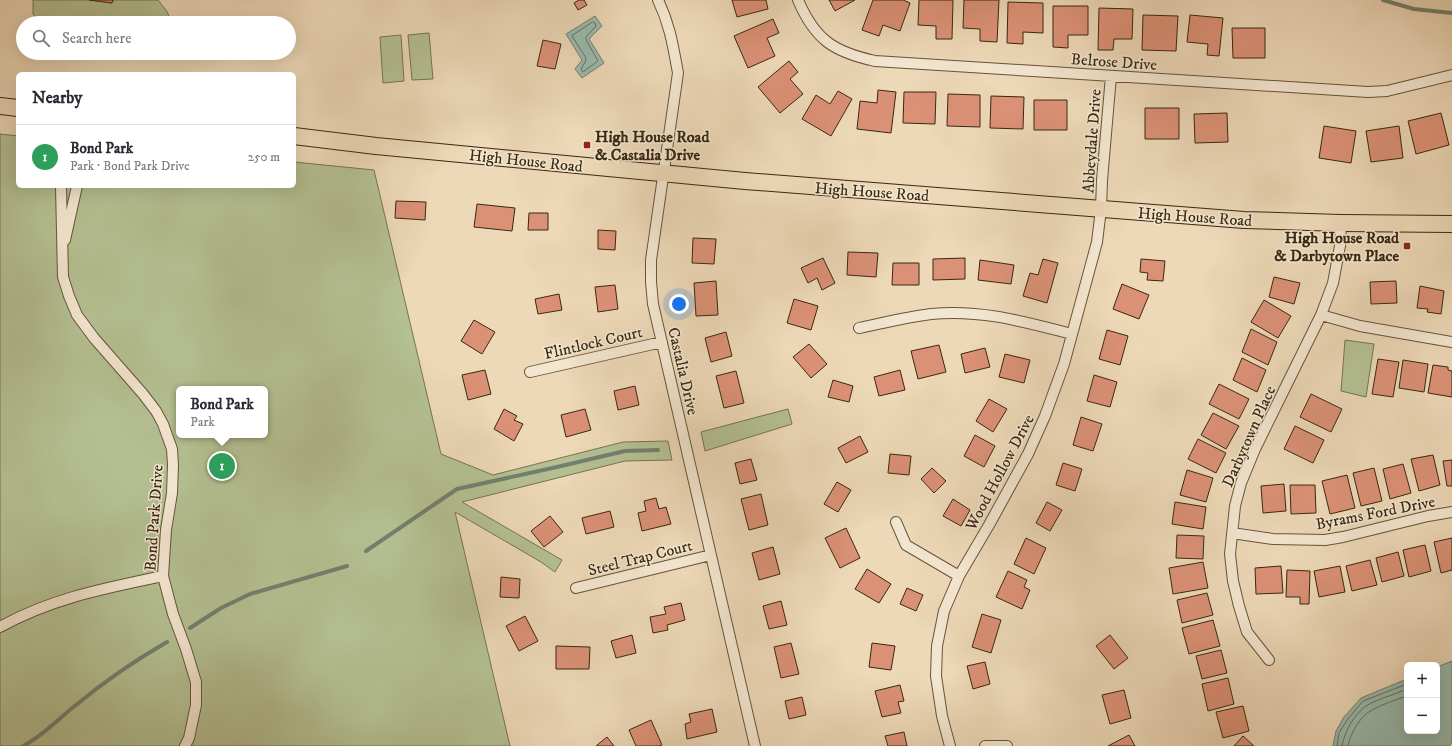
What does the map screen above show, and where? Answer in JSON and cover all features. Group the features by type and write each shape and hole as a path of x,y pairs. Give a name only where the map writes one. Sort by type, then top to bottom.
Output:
{"main road":[{"path":"0,106 16,108"},
{"name":"High House Road","path":"296,136 376,146 745,181 1244,220 1341,224 1452,224"}],"street":[{"name":"Castalia Drive","path":"658,0 667,18 674,46 678,73 651,260 653,304 755,746"},
{"name":"Belrose Drive","path":"798,0 810,23 820,36 837,49 853,56 875,61 1368,92 1387,91 1452,75"},
{"name":"Abbeydale Drive","path":"1101,209 1111,76"},
{"name":"Bond Park Drive","path":"61,188 63,277 77,315 94,338 156,411 168,435 172,449 173,481 164,549 163,576 173,614 196,682 196,705 190,732 185,746"},
{"name":"Bond Park Drive","path":"63,248 77,188"},
{"name":"Wood Hollow Drive","path":"950,746 938,693 936,676 937,646 944,611 959,576 1015,478 1037,435 1055,392 1097,242 1101,209"},
{"name":"Darbytown Place","path":"1269,660 1247,632 1239,606 1231,568 1230,554 1235,506 1241,484 1255,449 1321,315 1333,283 1340,246 1341,224"},
{"path":"859,328 931,314 964,314 992,315 1020,320 1072,334"},
{"path":"1321,315 1360,326 1452,342"},
{"name":"Flintlock Court","path":"530,372 662,342"},
{"name":"Byrams Ford Drive","path":"1232,533 1273,539 1325,540 1428,516 1452,512"},
{"path":"896,522 906,545 959,576"},
{"name":"Steel Trap Court","path":"576,588 711,555"},
{"path":"0,627 28,612 56,602 101,589 163,576"},
{"path":"985,746 1007,746"}],"green space":[{"path":"33,0 90,0 112,3 113,0 158,0 169,16 35,16 33,14"},
{"path":"429,33 433,79 412,80 408,35"},
{"path":"401,35 404,81 383,83 380,37"},
{"path":"0,134 16,136 16,188 296,188 296,162 374,170 441,454 493,475 623,442 668,441 672,460 625,461 462,502 562,560 555,572 541,562 455,512 510,746 0,746"},
{"path":"1345,340 1374,344 1366,397 1341,391"},
{"path":"788,409 792,424 705,451 701,432"}],"water":[{"path":"595,16 602,26 589,39 604,63 582,78 575,69 582,60 566,34"},
{"path":"1452,661 1452,743 1449,746 1333,746 1336,731 1344,717 1361,698 1404,680 1404,734 1440,734 1440,666"}],"building":[{"path":"89,0 113,0 112,3"},
{"path":"579,0 584,0 587,5 578,10 574,3"},
{"path":"732,0 766,0 768,9 737,17"},
{"path":"829,0 855,0 835,11"},
{"path":"873,0 903,0 910,3 900,31 883,25 879,36 862,30"},
{"path":"919,0 953,0 952,39 936,39 936,26 918,25"},
{"path":"964,0 999,0 997,42 980,41 980,29 963,28"},
{"path":"1008,2 1043,3 1043,33 1023,32 1023,44 1007,43"},
{"path":"1053,6 1088,6 1088,35 1068,35 1068,48 1053,47"},
{"path":"1099,8 1133,9 1132,39 1114,39 1113,50 1098,50"},
{"path":"1143,15 1178,16 1176,51 1142,50"},
{"path":"1190,15 1223,18 1219,56 1207,55 1208,44 1187,42"},
{"path":"773,19 779,33 767,38 775,56 748,68 734,36"},
{"path":"1232,28 1265,28 1265,58 1233,58"},
{"path":"543,40 561,44 555,69 537,66"},
{"path":"789,61 798,72 790,79 803,94 780,113 758,87"},
{"path":"878,90 896,92 891,133 857,129 860,101 877,103"},
{"path":"838,91 852,99 831,136 802,119 816,95 830,104"},
{"path":"904,92 936,92 935,124 903,123"},
{"path":"948,94 980,95 980,127 947,126"},
{"path":"991,96 1024,97 1023,129 990,128"},
{"path":"1034,100 1067,100 1067,130 1034,130"},
{"path":"1145,108 1179,108 1179,139 1145,139"},
{"path":"1227,113 1228,142 1195,143 1194,114"},
{"path":"1441,113 1449,145 1416,154 1408,121"},
{"path":"1324,126 1356,131 1351,163 1319,158"},
{"path":"1399,126 1403,158 1371,162 1366,131"},
{"path":"396,201 426,202 425,220 395,218"},
{"path":"477,204 515,208 512,231 474,227"},
{"path":"529,213 548,213 548,230 528,230"},
{"path":"598,230 616,231 615,250 598,249"},
{"path":"693,238 716,239 714,264 692,263"},
{"path":"848,252 878,253 876,277 847,275"},
{"path":"823,258 835,283 822,290 817,278 808,283 801,268"},
{"path":"965,258 965,279 933,280 933,259"},
{"path":"1043,259 1058,263 1047,303 1023,296 1030,273 1038,275"},
{"path":"1141,259 1165,261 1163,281 1147,280 1148,273 1140,272"},
{"path":"980,260 1014,265 1011,284 978,280"},
{"path":"893,263 919,263 919,285 892,285"},
{"path":"1274,277 1300,283 1294,304 1269,297"},
{"path":"716,281 718,315 696,316 694,283"},
{"path":"1396,281 1397,303 1371,304 1370,282"},
{"path":"1122,284 1149,295 1139,319 1113,309"},
{"path":"615,285 618,309 598,312 595,287"},
{"path":"1420,286 1444,291 1441,314 1427,312 1428,309 1417,308"},
{"path":"559,294 562,310 538,314 535,299"},
{"path":"794,299 818,306 811,330 787,323"},
{"path":"1264,300 1291,316 1278,338 1251,322"},
{"path":"474,320 495,332 482,354 461,341"},
{"path":"1251,329 1277,342 1268,365 1242,352"},
{"path":"1107,330 1128,336 1120,365 1099,359"},
{"path":"726,332 732,356 711,362 705,338"},
{"path":"809,344 827,364 811,378 793,357"},
{"path":"939,345 946,372 918,379 911,351"},
{"path":"985,348 990,367 965,373 961,354"},
{"path":"1005,354 1030,360 1024,383 999,377"},
{"path":"1242,358 1266,370 1257,392 1233,380"},
{"path":"1378,359 1399,362 1393,397 1372,394"},
{"path":"1403,360 1428,364 1424,392 1399,388"},
{"path":"1433,365 1448,367 1448,370 1452,371 1452,397 1428,393"},
{"path":"485,370 491,394 468,400 462,375"},
{"path":"900,370 905,390 879,396 874,377"},
{"path":"736,371 744,403 724,408 716,376"},
{"path":"1094,375 1117,382 1110,407 1087,401"},
{"path":"833,380 853,386 849,402 828,397"},
{"path":"1219,384 1249,399 1239,419 1209,404"},
{"path":"635,386 639,405 618,410 614,391"},
{"path":"1311,394 1342,409 1331,432 1300,417"},
{"path":"989,399 1007,409 993,432 976,421"},
{"path":"504,409 517,416 514,420 523,424 514,441 494,429"},
{"path":"585,409 591,430 566,437 561,415"},
{"path":"1213,413 1239,426 1226,449 1201,435"},
{"path":"1081,417 1102,424 1093,451 1073,445"},
{"path":"1295,426 1324,440 1313,463 1284,449"},
{"path":"975,435 995,446 984,467 964,456"},
{"path":"860,436 868,452 846,463 838,448"},
{"path":"1198,439 1226,453 1216,473 1188,459"},
{"path":"890,454 911,456 909,475 888,473"},
{"path":"1433,455 1440,485 1419,491 1411,459"},
{"path":"751,459 757,480 740,484 735,463"},
{"path":"1452,460 1452,486 1447,486 1443,461"},
{"path":"1063,463 1082,469 1075,491 1056,485"},
{"path":"1403,464 1411,493 1390,499 1383,469"},
{"path":"932,468 946,481 934,493 921,479"},
{"path":"1374,468 1382,501 1361,506 1353,473"},
{"path":"1187,470 1213,478 1206,502 1180,495"},
{"path":"1347,475 1355,508 1330,514 1322,481"},
{"path":"837,482 851,490 838,512 824,504"},
{"path":"1284,484 1286,511 1263,513 1261,486"},
{"path":"1290,485 1315,485 1316,513 1291,514"},
{"path":"761,494 768,525 749,530 741,499"},
{"path":"656,498 659,509 666,507 671,524 642,531 638,513 646,511 644,501"},
{"path":"953,499 970,510 961,526 943,516"},
{"path":"1047,502 1062,510 1050,531 1036,523"},
{"path":"1175,502 1206,507 1203,529 1172,524"},
{"path":"610,511 614,527 586,534 582,518"},
{"path":"550,516 563,532 544,547 531,531"},
{"path":"846,528 860,558 840,568 825,538"},
{"path":"1177,535 1204,536 1203,559 1176,558"},
{"path":"1026,538 1046,548 1034,574 1014,564"},
{"path":"1452,538 1452,570 1441,573 1434,542"},
{"path":"1425,545 1431,571 1409,577 1403,550"},
{"path":"773,547 780,574 759,580 752,553"},
{"path":"1398,552 1404,576 1382,582 1376,558"},
{"path":"1370,560 1377,585 1352,591 1346,566"},
{"path":"1203,562 1208,588 1173,594 1169,568"},
{"path":"1281,566 1283,593 1256,594 1255,568"},
{"path":"1340,566 1345,592 1319,597 1314,571"},
{"path":"867,569 891,584 879,603 855,589"},
{"path":"1287,570 1310,571 1309,604 1300,604 1300,597 1286,597"},
{"path":"1008,571 1027,580 1024,587 1030,590 1022,609 996,597"},
{"path":"501,577 520,579 519,598 500,597"},
{"path":"907,588 923,595 916,611 900,604"},
{"path":"1207,593 1213,615 1182,623 1177,600"},
{"path":"781,601 787,625 769,629 763,606"},
{"path":"681,603 685,620 667,625 668,630 653,633 650,617 666,614 664,607"},
{"path":"982,614 1001,620 991,653 972,647"},
{"path":"525,616 538,641 519,651 506,626"},
{"path":"1213,620 1220,646 1189,654 1182,628"},
{"path":"632,635 636,653 616,658 611,641"},
{"path":"1110,635 1128,658 1114,669 1096,646"},
{"path":"791,643 799,674 781,678 774,647"},
{"path":"872,643 895,646 891,670 869,667"},
{"path":"556,646 590,647 589,669 556,669"},
{"path":"1221,650 1227,673 1202,679 1196,656"},
{"path":"985,662 990,684 973,689 967,666"},
{"path":"1228,678 1234,704 1208,711 1202,684"},
{"path":"900,685 904,701 898,702 901,713 882,717 875,691"},
{"path":"1124,690 1131,718 1110,724 1102,695"},
{"path":"802,697 806,715 789,719 785,701"},
{"path":"1243,706 1249,731 1223,738 1216,712"},
{"path":"712,709 717,732 687,739 685,724 691,722 689,714"},
{"path":"651,720 662,745 636,746 629,730"},
{"path":"904,732 907,746 888,746 885,736"},
{"path":"1129,735 1135,746 1108,746"},
{"path":"1243,736 1254,746 1234,746"},
{"path":"607,737 614,746 596,746"}],"waterway":[{"path":"1383,0 1414,9 1452,13"},
{"path":"366,551 457,489 625,451 658,450"},
{"path":"190,628 221,608 250,594 347,566"},
{"path":"23,746 44,732 69,710 131,664 167,642"}],"place":[{"name":"High House Road & Castalia Drive","path":"587,145"},
{"name":"High House Road & Darbytown Place","path":"1407,246"},
{"name":"Bond Park","path":"222,466"}]}
